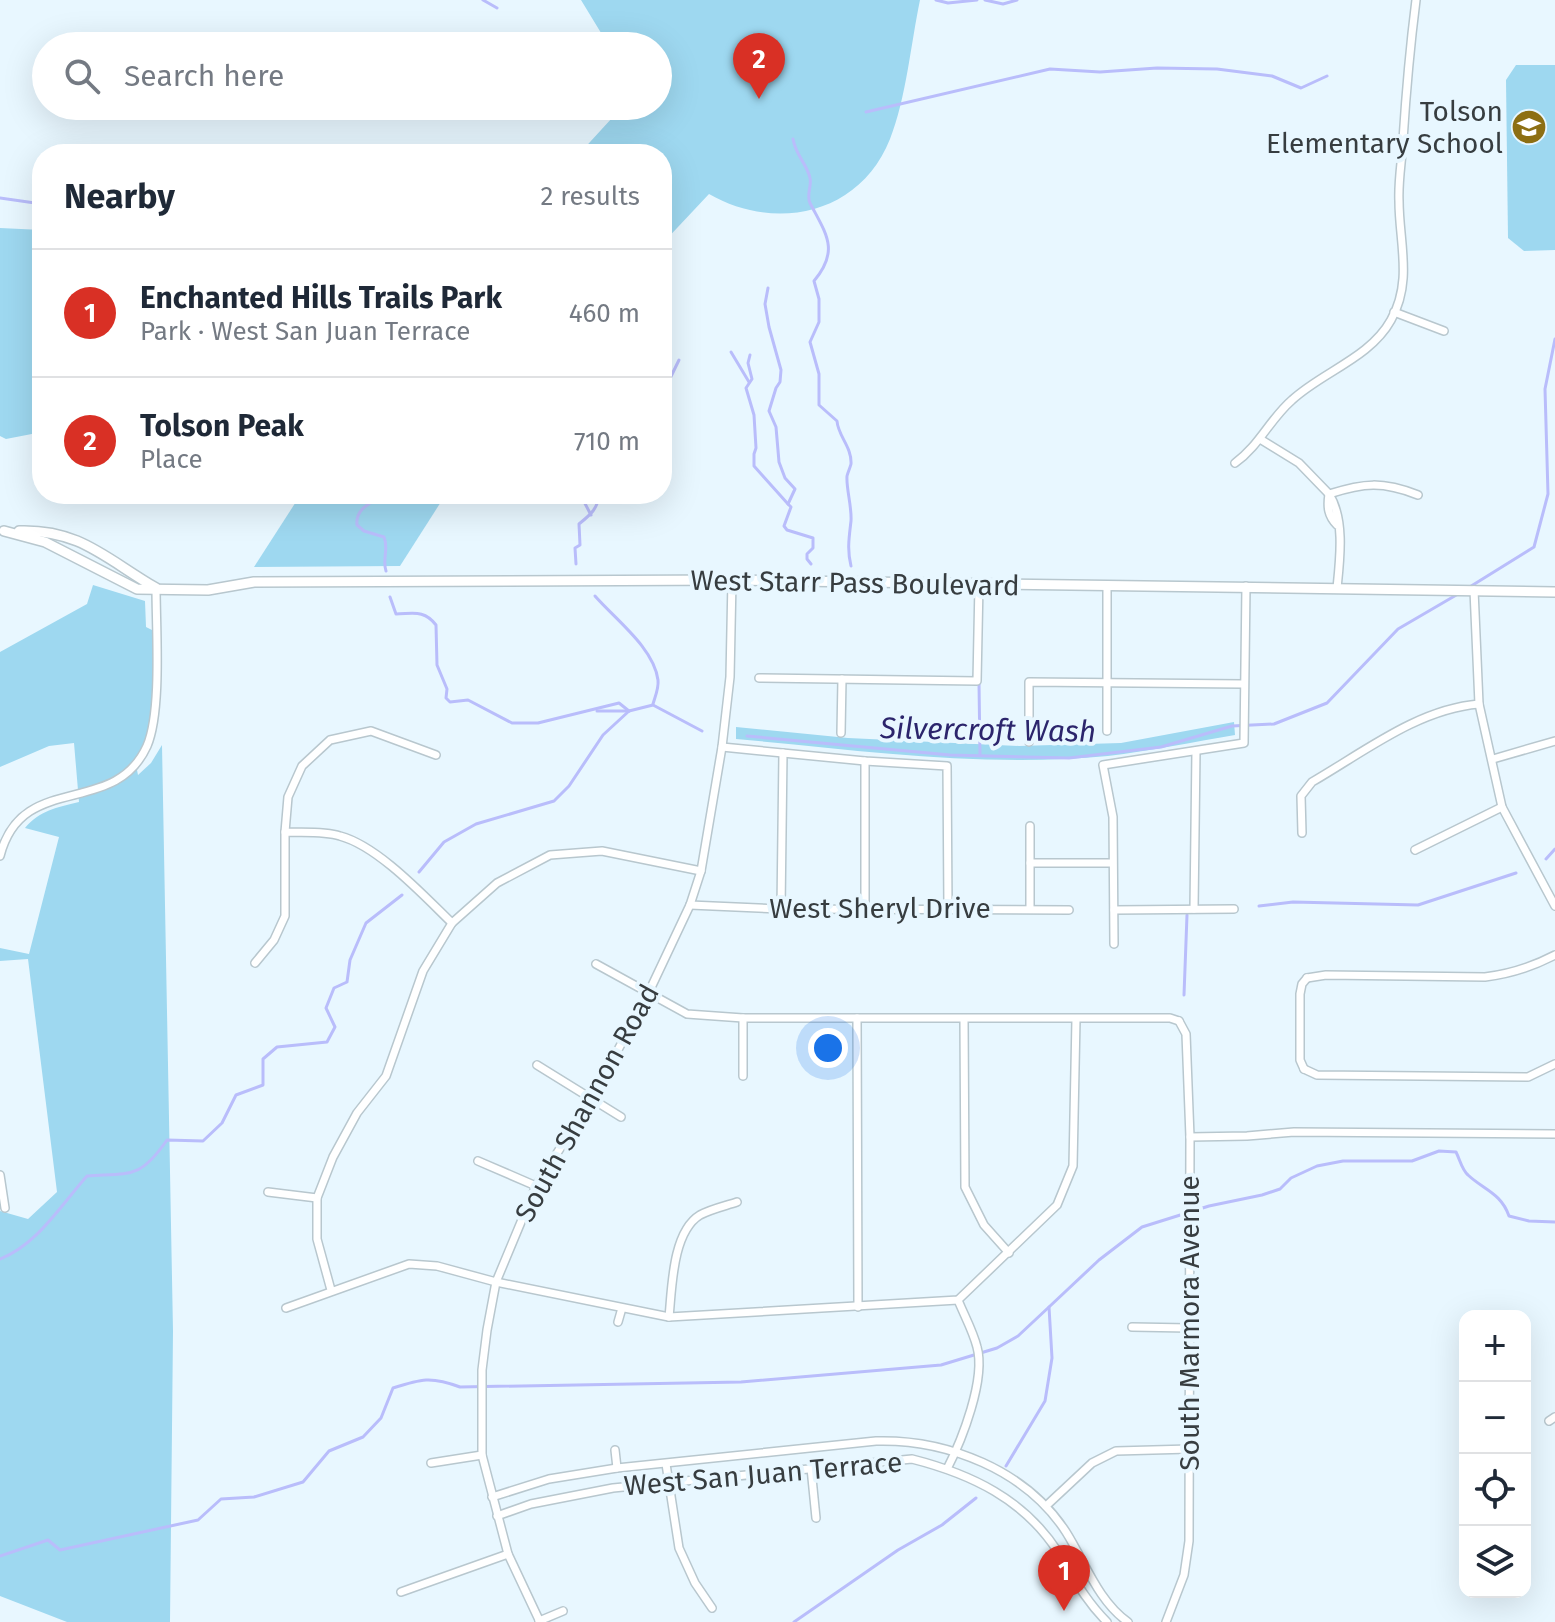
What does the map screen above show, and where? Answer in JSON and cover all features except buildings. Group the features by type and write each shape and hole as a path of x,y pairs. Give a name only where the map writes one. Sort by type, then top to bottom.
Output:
{"street":[{"path":"1235,463 1250,452 1294,398 1374,341 1391,321 1402,293 1405,269 1399,201 1409,52 1416,0"},
{"path":"1394,312 1444,331"},
{"path":"1260,439 1299,463 1329,494 1338,516 1340,539 1337,588"},
{"path":"1329,494 1360,484 1380,484 1418,495"},
{"name":"West Starr Pass Boulevard","path":"2,531 46,530 80,541 156,588"},
{"name":"West Starr Pass Boulevard","path":"2,531 45,542 137,589 208,590 254,582 732,580 1555,592"},
{"name":"South Shannon Road","path":"563,1611 540,1621 508,1554 482,1455 482,1370 496,1282 536,1186 591,1100 648,994 690,905 701,871 722,747 730,677 732,580"},
{"path":"759,678 977,681 979,584"},
{"path":"1107,586 1107,731"},
{"path":"1114,944 1113,817 1103,765 1244,743 1246,586"},
{"path":"0,856 10,832 32,809 60,796 108,787 125,776 138,762 148,744 155,716 156,588"},
{"path":"1474,590 1479,704 1502,807 1555,906"},
{"path":"841,733 842,679"},
{"path":"1029,742 1029,682 1243,684"},
{"path":"1302,833 1302,788 1431,714 1456,706 1479,704"},
{"path":"255,963 274,940 285,916 288,797 302,766 330,740 371,731 436,755"},
{"path":"1493,759 1555,741"},
{"path":"722,747 947,766 948,908"},
{"path":"1194,909 1196,751"},
{"path":"781,909 783,753"},
{"path":"865,761 865,909"},
{"path":"1415,850 1502,807"},
{"path":"1030,826 1030,908"},
{"path":"285,832 340,836 366,848 404,876 452,923"},
{"path":"331,1290 317,1239 317,1198 333,1157 357,1113 386,1076 423,971 452,923 497,883 550,855 602,851 701,871"},
{"path":"1030,863 1112,863"},
{"name":"West Sheryl Drive","path":"690,905 781,909 1069,910"},
{"path":"1114,910 1234,909"},
{"path":"1555,955 1531,967 1496,976 1305,976 1300,994 1302,1072 1317,1075 1528,1077 1555,1064"},
{"path":"596,964 687,1014 743,1018 1170,1018 1179,1021 1187,1015"},
{"path":"743,1018 743,1076"},
{"path":"857,1018 858,1307"},
{"path":"964,1019 965,1187 984,1225 1009,1253"},
{"path":"286,1308 409,1264 437,1266 496,1282 669,1317 958,1300 1057,1205 1073,1166 1076,1019"},
{"name":"South Marmora Avenue","path":"1166,1622 1184,1575 1189,1541 1190,1137 1186,1034 1179,1021"},
{"path":"537,1065 621,1117"},
{"path":"1190,1137 1321,1132 1555,1134"},
{"path":"478,1161 536,1186"},
{"path":"0,1175 5,1208"},
{"path":"268,1192 317,1198"},
{"path":"669,1317 675,1262 681,1240 698,1216 737,1202"},
{"path":"947,1469 957,1451 974,1401 978,1349 958,1300"},
{"path":"618,1322 622,1308"},
{"path":"1132,1327 1189,1328"},
{"name":"West San Juan Terrace","path":"492,1497 549,1479 617,1468 876,1441 914,1442 957,1451 1007,1476 1046,1506 1065,1529 1099,1591 1128,1622"},
{"path":"1046,1506 1092,1463 1116,1451 1190,1449"},
{"name":"West San Juan Terrace","path":"615,1450 617,1468"},
{"path":"431,1463 482,1455"},
{"name":"West San Juan Terrace","path":"497,1516 553,1498 613,1488 912,1459 947,1469 997,1491 1021,1509 1058,1552 1085,1599 1107,1622"},
{"path":"666,1464 679,1548 695,1583 712,1608"},
{"path":"811,1468 816,1518"},
{"path":"401,1592 508,1554"}],"shaded area":[{"path":"581,0 920,0 896,123 876,165 858,185 837,200 813,209 787,213 761,212 734,206 709,194 672,233 672,144 588,144 610,120 672,120 672,32 600,32"},
{"name":"Tolson Elementary School","path":"1516,65 1555,65 1555,250 1524,251 1508,238 1506,80"},
{"path":"0,228 32,230 32,434 6,439 0,436"},
{"path":"295,504 440,504 400,566 254,567"},
{"path":"93,585 145,601 146,627 156,632 154,722 136,765 138,775 151,763 162,745 173,1331 170,1622 67,1622 0,1596 0,1211 28,1219 57,1192 28,959 0,961 0,948 29,954 59,837 25,828 43,813 79,802 74,743 49,746 0,767 0,652 87,604"},
{"path":"1234,722 1235,735 1124,754 1061,759 968,759 736,739 736,727 848,738 1019,746 1121,743"}],"waterway":[{"path":"483,0 497,8"},
{"path":"936,0 948,3 977,0"},
{"path":"985,0 1003,4 1017,0"},
{"path":"866,112 1050,69 1100,72 1157,68 1217,69 1272,76 1301,88 1327,76"},
{"path":"793,139 810,178 809,200 828,242 827,260 814,281 819,299 819,322 810,342 819,374 819,405 837,421 851,458 847,476 851,566"},
{"path":"0,198 32,203"},
{"path":"768,288 765,304 781,370 780,382 769,411 776,427 779,462 785,478 795,489 788,504 791,507 784,526 787,530 813,538 813,548 807,554 811,564"},
{"name":"Silvercroft Wash","path":"1468,588 1534,547 1548,494 1545,389 1555,339"},
{"path":"731,352 749,382"},
{"path":"750,355 748,363 752,379 746,388 754,415 754,466 788,504"},
{"path":"672,374 679,360"},
{"path":"369,504 359,514 357,525 364,531 384,537 386,571"},
{"path":"585,504 591,515"},
{"path":"576,564 575,548 580,545 579,524 590,515 596,504"},
{"name":"Silvercroft Wash","path":"747,736 950,755 1069,758 1161,747 1232,726 1274,724 1327,703 1398,629 1458,594"},
{"path":"595,596 642,645 655,668 658,680 653,704"},
{"path":"390,597 396,614 422,614 436,625 437,665 447,689 446,698 450,702 468,700 512,723 538,723 619,703 629,711"},
{"path":"979,683 980,755"},
{"name":"Silvercroft Wash","path":"419,872 444,842 476,824 554,801 569,786 603,735 629,711 653,705 702,731"},
{"path":"597,711 629,711"},
{"path":"1546,859 1555,849"},
{"path":"1259,906 1293,902 1418,905 1516,873"},
{"name":"Silvercroft Wash","path":"0,1259 37,1234 87,1176 133,1172 149,1162 167,1140 203,1141 222,1123 236,1095 263,1085 263,1059 277,1047 327,1042 335,1027 326,1008 334,988 347,982 350,960 366,923 402,895"},
{"path":"1184,995 1187,915"},
{"path":"1006,1466 1045,1401 1052,1358 1049,1307 1099,1260 1142,1227 1209,1206 1280,1189 1291,1178 1317,1166 1343,1161 1412,1161 1439,1151 1456,1152 1466,1173 1497,1197 1509,1216 1555,1222"},
{"path":"0,1556 48,1540 60,1550 198,1520 221,1499 254,1497 303,1482 329,1451 363,1437 381,1418 393,1388 411,1382 433,1380 460,1387 741,1382 941,1365 997,1348 1018,1336 1049,1307"},
{"path":"794,1622 898,1550 942,1525 976,1498"}],"place":[{"name":"Tolson Peak","path":"759,99"},
{"name":"Tolson Elementary School","path":"1529,127"},
{"name":"Enchanted Hills Trails Park","path":"1064,1611"}]}
